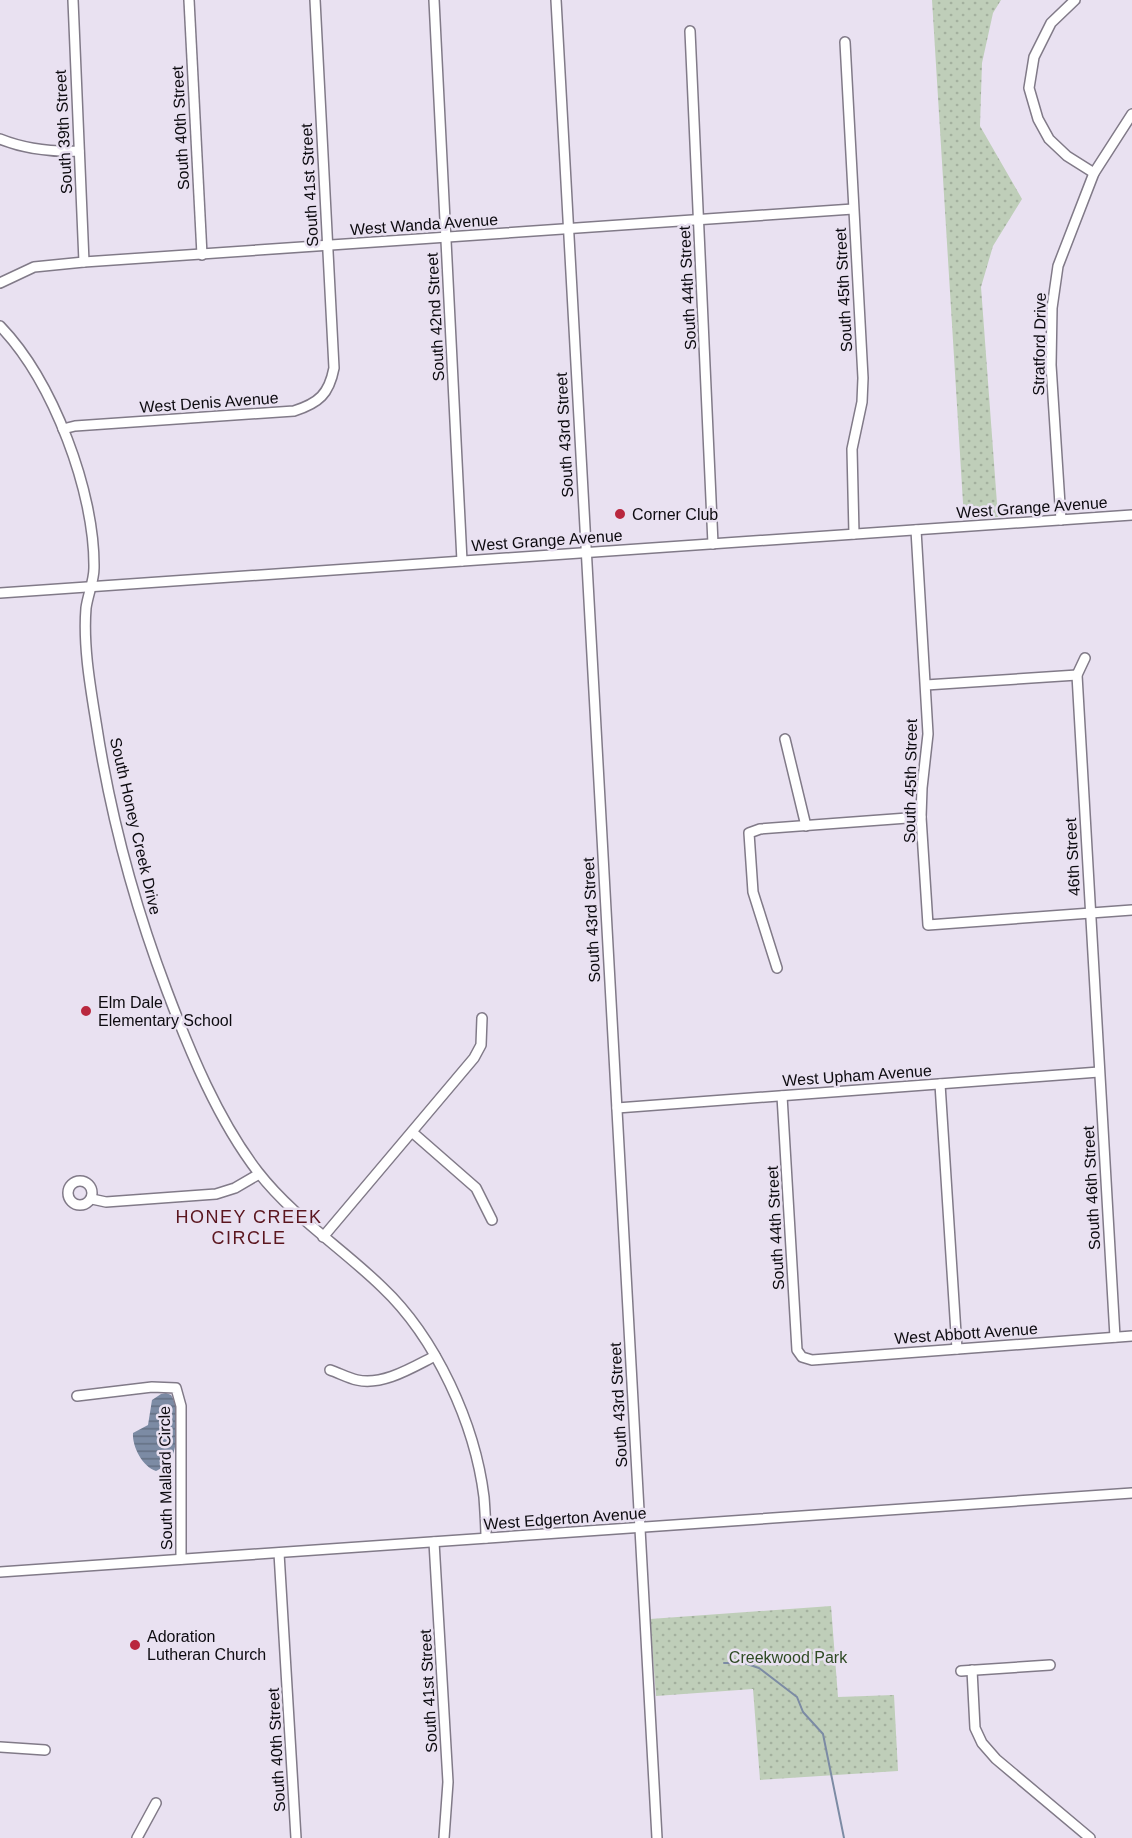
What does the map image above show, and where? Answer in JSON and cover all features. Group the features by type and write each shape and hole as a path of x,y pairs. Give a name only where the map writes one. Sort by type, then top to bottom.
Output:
{"street":[{"name":"South 39th Street","path":"72,0 84,262"},
{"name":"South 40th Street","path":"189,0 202,255"},
{"name":"South 41st Street","path":"315,0 334,368"},
{"name":"South 42nd Street","path":"434,0 462,561"},
{"name":"South 43rd Street","path":"556,0 657,1838"},
{"path":"1075,0 1051,23 1034,57 1029,88 1038,119 1049,139 1067,156 1094,173"},
{"name":"South 44th Street","path":"690,31 714,544"},
{"name":"South 45th Street","path":"845,42 863,378 862,402 852,449 854,534"},
{"name":"Stratford Drive","path":"1060,520 1051,365 1052,308 1058,266 1094,173 1132,114"},
{"path":"0,139 41,150 79,151"},
{"name":"West Wanda Avenue","path":"0,283 34,267 84,262 853,209"},
{"name":"South Honey Creek Drive","path":"0,326 31,366 63,429 86,495 90,516 94,572 87,604 85,634 96,723 113,811 134,897 167,992 197,1064 234,1137 259,1174 323,1237 384,1288 418,1330 435,1356 461,1407 476,1457 484,1496 486,1538"},
{"name":"West Denis Avenue","path":"63,429 75,426 294,411 309,406 325,393 334,368"},
{"name":"West Grange Avenue","path":"0,593 1132,515"},
{"name":"South 45th Street","path":"916,530 928,734 921,817 928,925 1091,914"},
{"path":"926,685 1077,675 1085,658"},
{"name":"46th Street","path":"1077,675 1098,1037"},
{"path":"785,739 806,826"},
{"path":"777,968 753,892 749,833 760,829 921,817"},
{"path":"1091,914 1132,910"},
{"path":"323,1237 474,1058 481,1045 482,1018"},
{"name":"South 46th Street","path":"1098,1037 1115,1337"},
{"name":"West Upham Avenue","path":"617,1108 1099,1072"},
{"path":"940,1084 957,1349"},
{"name":"South 44th Street","path":"782,1096 797,1350 802,1357"},
{"path":"412,1132 476,1188 492,1220"},
{"path":"92,1199 106,1202 216,1194 235,1188 259,1174"},
{"name":"West Abbott Avenue","path":"802,1357 812,1360 1132,1336"},
{"path":"330,1370 358,1381 381,1379 435,1356"},
{"name":"South Mallard Circle","path":"77,1396 152,1387 176,1388 181,1406 182,1559"},
{"name":"West Edgerton Avenue","path":"0,1572 1132,1493"},
{"name":"South 41st Street","path":"434,1542 448,1782 444,1838"},
{"name":"South 40th Street","path":"279,1553 296,1838"},
{"path":"961,1671 1050,1665"},
{"path":"972,1670 975,1728 981,1743 996,1759 1090,1838"},
{"path":"0,1747 45,1750"},
{"path":"137,1838 156,1803"}],"green space":[{"path":"932,0 1001,0 993,13 982,63 980,126 1022,199 993,246 981,287 998,517 964,519"},
{"name":"Creekwood Park","path":"831,1606 838,1697 894,1695 898,1771 760,1780 753,1689 656,1696 650,1619"}],"water":[{"path":"166,1393 171,1395 176,1409 175,1448 169,1462 156,1471 151,1469 139,1456 134,1444 133,1433 148,1425 152,1400"}],"waterway":[{"path":"724,1663 744,1663 759,1668 797,1697 803,1712 823,1734 844,1838"}],"place":[{"name":"Corner Club","path":"620,514"},
{"name":"Elm Dale Elementary School","path":"86,1011"},
{"name":"Adoration Lutheran Church","path":"135,1645"}],"district":[{"name":"HONEY CREEK CIRCLE","path":"249,1227"}]}
